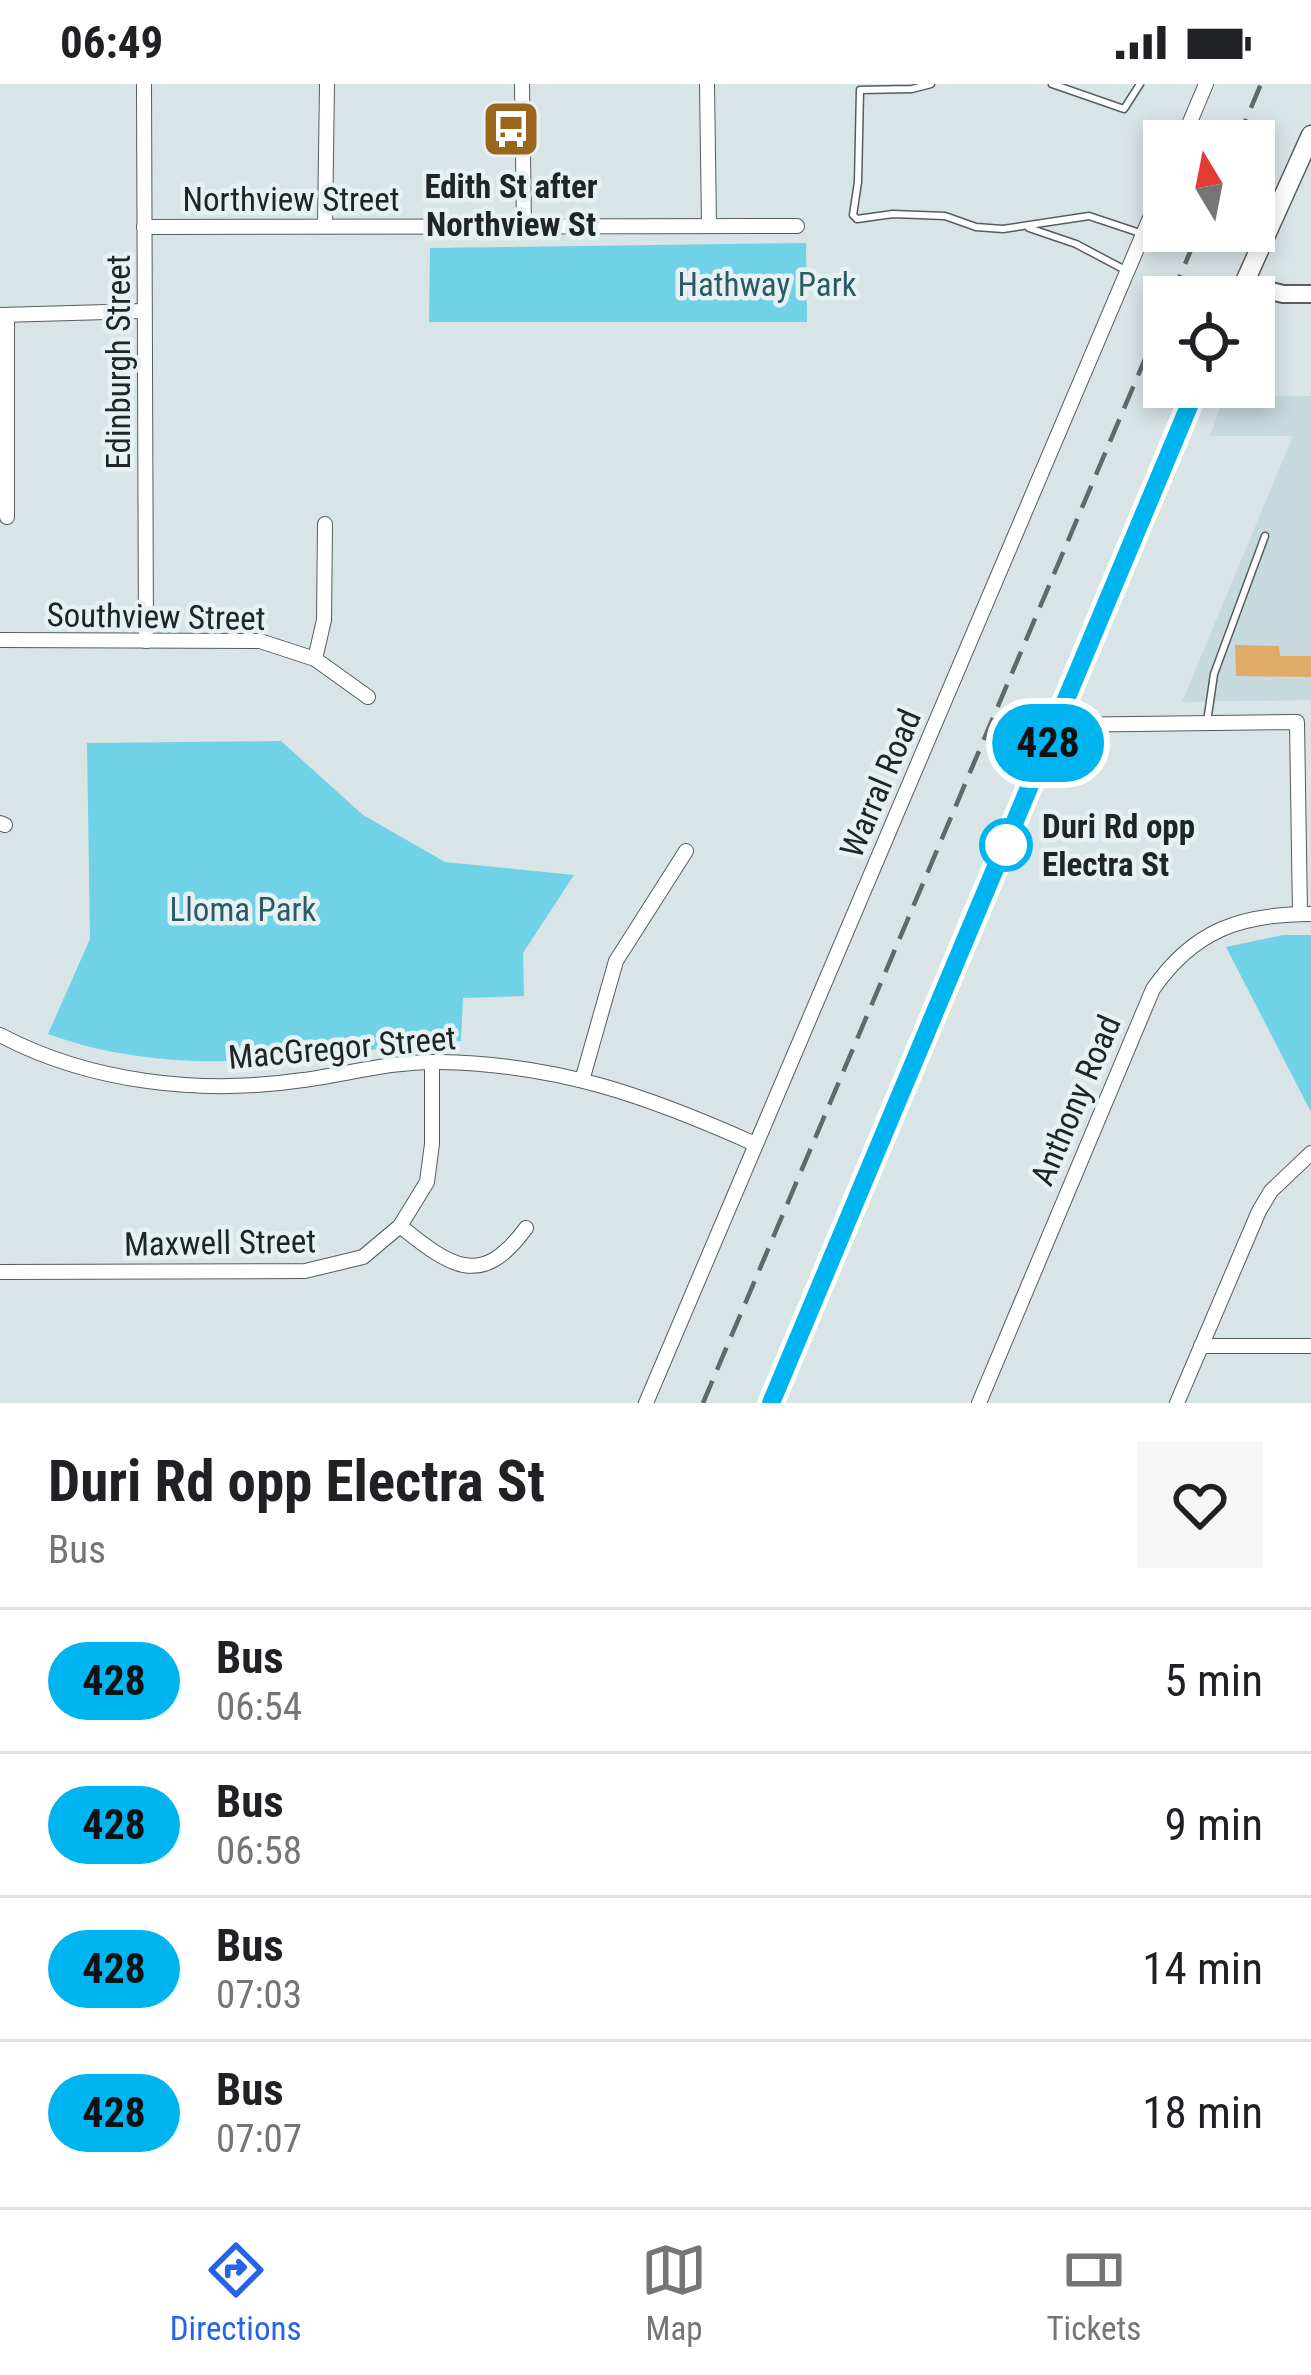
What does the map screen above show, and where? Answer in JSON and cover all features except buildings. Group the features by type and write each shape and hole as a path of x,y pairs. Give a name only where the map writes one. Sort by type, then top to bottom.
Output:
{"main road":[{"path":"1248,276 1311,137"},
{"path":"771,1403 1187,408"}],"street":[{"name":"Edinburgh Street","path":"144,84 146,640"},
{"path":"325,226 327,84"},
{"path":"522,84 524,226"},
{"path":"707,84 709,225"},
{"path":"1191,120 1206,84"},
{"name":"Northview Street","path":"144,227 797,226"},
{"name":"Warral Road","path":"646,1403 1143,237"},
{"path":"1275,293 1311,294"},
{"path":"7,517 3,315 143,311"},
{"path":"315,658 324,620 325,524"},
{"name":"Southview Street","path":"0,640 260,641 315,658 368,697"},
{"path":"1056,724 1297,722 1306,914"},
{"path":"583,1078 616,961 686,851"},
{"name":"Anthony Road","path":"979,1403 1153,989 1182,952 1224,927 1306,914"},
{"name":"MacGregor Street","path":"0,1035 75,1065 144,1082 246,1085 433,1061 510,1064 583,1078 669,1105 755,1144"},
{"name":"Maxwell Street","path":"0,1272 325,1269 362,1257 400,1226 422,1193 431,1164 433,1061"},
{"path":"1177,1403 1259,1210 1270,1190 1311,1153"},
{"path":"400,1226 439,1256 475,1267 499,1258 526,1228"},
{"path":"1202,1346 1311,1346"}],"lane":[{"path":"852,84 860,90 931,84"},
{"path":"1052,84 1124,109 1140,84"},
{"path":"860,90 859,182 853,215 857,219 893,214 945,216 987,229 1089,216 1143,235"},
{"path":"1026,226 1076,244 1127,272"},
{"path":"1207,722 1214,674 1264,536"}],"shaded area":[{"path":"1275,396 1311,396 1311,700 1182,702 1293,436 1210,436 1220,408 1275,408"}],"green space":[{"name":"Hathway Park","path":"806,243 807,322 429,322 430,248"},
{"name":"Lloma Park","path":"281,741 363,815 445,862 574,875 523,953 524,996 463,998 461,1041 305,1057 151,1058 48,1034 90,939 87,743"},
{"path":"1283,935 1311,935 1311,1112 1226,947"}],"railway":[{"path":"1246,120 1261,84"},
{"path":"1180,276 1190,252"},
{"path":"703,1403 1143,364"}],"bus line":[{"name":"428","path":"771,1403 1187,408"}],"place":[{"name":"Edith St after Northview St","path":"511,129"},
{"name":"Duri Rd opp Electra St","path":"1006,845"}]}
